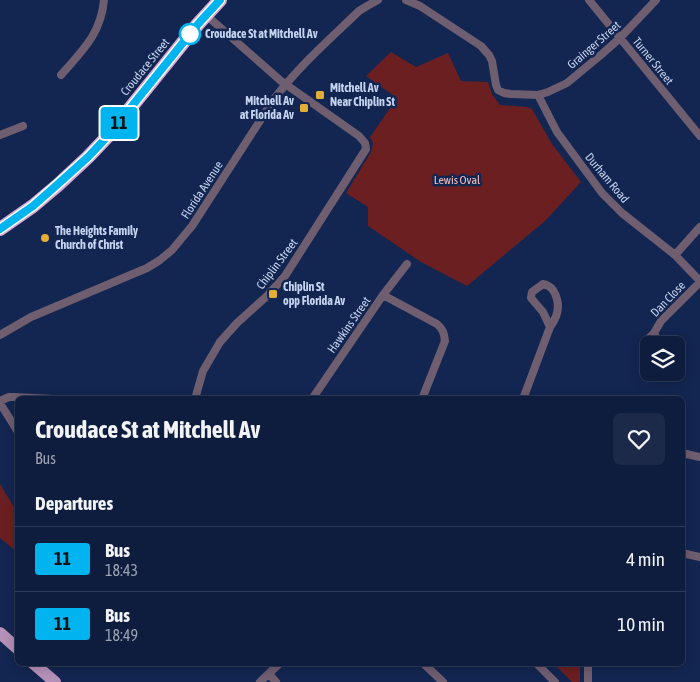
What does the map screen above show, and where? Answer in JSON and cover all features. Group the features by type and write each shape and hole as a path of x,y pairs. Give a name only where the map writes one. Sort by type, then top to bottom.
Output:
{"highway":[{"name":"Croudace Street","path":"0,229 33,206 88,157 107,137 218,1"}],"main road":[{"path":"0,634 15,646"},
{"path":"36,666 55,682"}],"street":[{"path":"61,75 93,37 98,26 104,0"},
{"name":"Florida Avenue","path":"0,335 31,317 152,266 166,255 192,226 285,85 359,12 378,0"},
{"path":"406,0 428,11 486,50 492,61 498,90 511,94 538,95"},
{"name":"Turner Street","path":"589,0 700,136"},
{"name":"Grainger Street","path":"538,95 568,83 620,38 656,0"},
{"path":"206,15 285,85"},
{"name":"Chiplin Street","path":"196,396 203,371 220,342 281,281 366,149 363,140 359,136 285,85"},
{"name":"Durham Road","path":"538,95 557,132 602,193 622,213 675,255 700,281"},
{"path":"0,134 23,126"},
{"path":"675,255 700,227"},
{"name":"Hawkins Street","path":"314,396 383,295 407,264"},
{"name":"Dan Close","path":"651,336 661,321 700,281"},
{"path":"523,396 550,327 558,313 556,295 550,286 543,284 532,292 531,298 543,312 550,327"},
{"path":"383,295 442,328 445,341 423,396"},
{"path":"15,397 9,397 0,402 15,427"},
{"path":"685,454 700,457"},
{"path":"685,554 700,557"},
{"path":"276,666 264,679 276,682"},
{"path":"426,666 443,682"},
{"path":"539,666 555,682"},
{"path":"588,666 588,682"}],"green space":[{"name":"Lewis Oval","path":"391,52 416,67 448,53 461,81 488,82 492,94 500,105 532,109 552,144 581,182 545,221 467,286 421,262 368,226 368,207 346,193 371,152 373,144 370,137 397,98 366,76"},
{"path":"0,484 15,509 15,550 0,538"},
{"path":"556,666 580,666 580,682 572,682"}],"bus line":[{"name":"11","path":"0,229 33,206 88,157 107,137 198,24 220,0"}],"place":[{"name":"Croudace St at Mitchell Av","path":"190,34"},
{"name":"Mitchell Av Near Chiplin St","path":"320,95"},
{"name":"Mitchell Av at Florida Av","path":"304,108"},
{"name":"The Heights Family Church of Christ","path":"45,238"},
{"name":"Chiplin St opp Florida Av","path":"273,294"}]}
